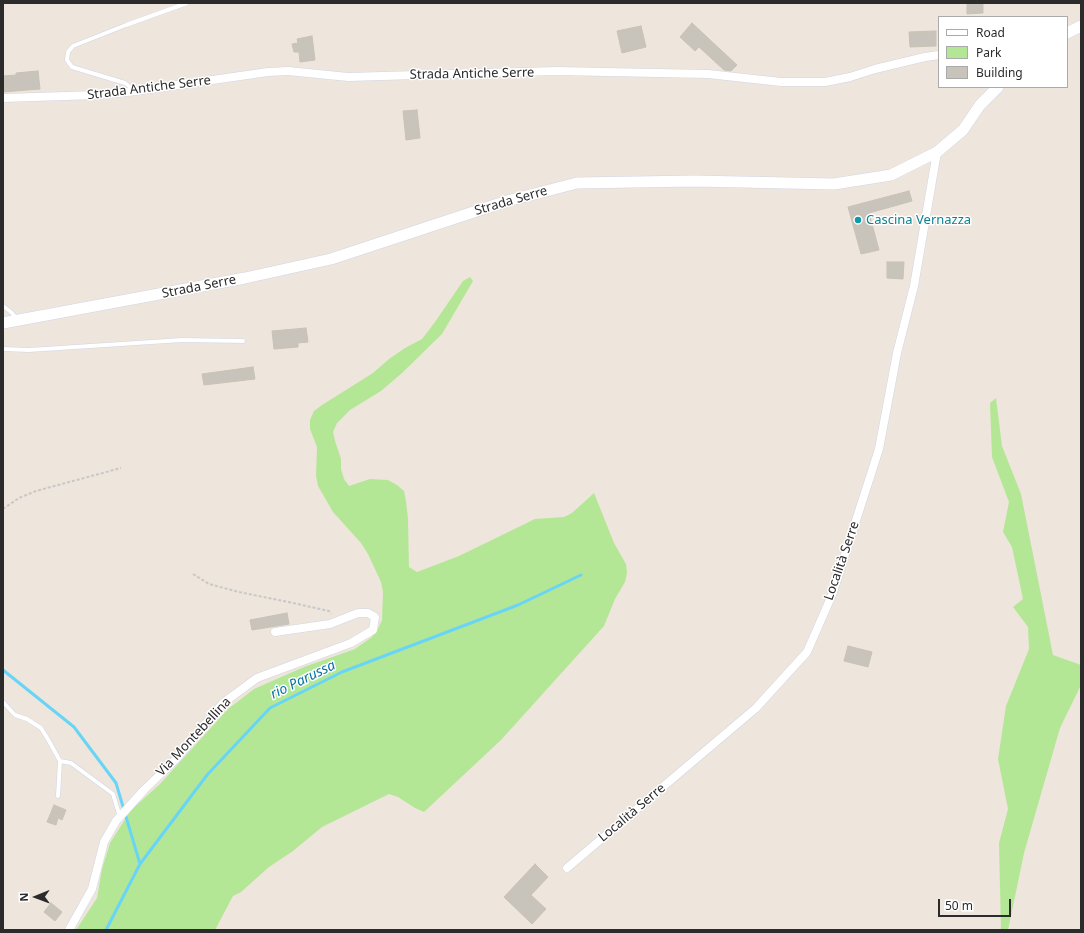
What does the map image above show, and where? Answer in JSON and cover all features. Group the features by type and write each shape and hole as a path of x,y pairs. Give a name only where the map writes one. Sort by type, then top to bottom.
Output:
{"main road":[{"path":"1068,32 1081,26"},
{"name":"Strada Serre","path":"3,323 245,278 331,259 507,201 577,183 694,181 834,184 891,175 937,152 963,130 980,105 997,88"}],"street":[{"name":"Strada Antiche Serre","path":"3,98 98,95 268,72 288,71 348,77 556,72 708,74 779,81 824,82 850,77 875,69 924,57 938,55"},
{"name":"Località Serre","path":"567,868 756,708 807,652 832,594 879,449 897,353 914,286 937,152"},
{"name":"Via Montebellina","path":"69,930 92,889 104,842 120,817 144,790 176,759 223,703 257,678 352,643 373,630 375,617 368,613 358,613 330,624 275,632"}],"lane":[{"path":"136,91 125,84 72,67 67,60 68,52 73,46 187,3"},
{"path":"3,306 11,312 18,321"},
{"path":"3,349 29,350 182,340 242,341"},
{"path":"3,702 15,714 27,719 41,728 60,761 58,796"},
{"path":"60,761 71,763 113,794 120,817"}],"path":[{"path":"3,509 19,498 36,491 121,468"},
{"path":"193,574 209,584 239,592 294,602 330,611 335,622"}],"green space":[{"path":"470,277 473,281 442,334 381,391 350,410 337,423 333,432 341,459 341,469 344,479 349,486 370,479 388,480 404,491 408,519 409,567 417,572 459,556 535,519 564,517 572,513 594,493 614,543 626,564 627,573 625,582 615,599 604,626 501,740 424,812 398,797 389,794 322,827 293,851 269,867 241,892 233,896 215,930 76,930 97,898 102,869 110,843 131,810 160,784 228,709 254,689 304,667 355,649 372,637 378,629 382,620 383,592 381,582 368,554 361,543 333,512 318,486 316,476 317,447 310,429 310,420 314,411 322,405 373,373 405,348 422,339 463,281"},
{"path":"996,398 1002,446 1021,494 1053,655 1081,665 1081,685 1060,728 1024,853 1008,930 1001,930 999,843 1008,809 998,759 1006,706 1029,649 1028,627 1013,607 1023,599 1012,547 1003,532 1009,502 992,457 990,403"}],"building":[{"path":"967,3 983,3 983,13 967,14"},
{"path":"692,23 737,65 731,71 724,70 699,47 695,51 680,37"},
{"path":"641,26 646,47 622,53 617,31"},
{"path":"936,31 936,46 910,47 909,32"},
{"path":"312,36 315,60 300,62 299,52 294,52 292,44 298,43 297,39"},
{"path":"38,71 40,89 3,92 3,76"},
{"path":"417,110 420,138 406,140 403,111"},
{"name":"Cascina Vernazza","path":"909,191 912,201 869,213 879,250 861,254 848,207"},
{"path":"887,262 904,262 903,279 887,278"},
{"path":"306,328 308,342 298,343 298,347 274,349 272,331"},
{"path":"253,367 255,379 204,385 202,374"},
{"path":"287,613 289,624 252,630 250,620"},
{"path":"848,646 872,652 868,667 844,661"},
{"path":"54,805 66,810 62,820 58,818 56,825 47,822"},
{"path":"535,864 548,877 531,895 546,909 532,924 504,897"},
{"path":"51,903 62,912 55,921 44,912"}],"waterway":[{"name":"rio Parussa","path":"106,930 140,864 207,775 270,708 342,672 518,605 581,575"},
{"path":"3,670 74,727 116,783 140,864"}],"place":[{"name":"Cascina Vernazza","path":"858,220"}]}
